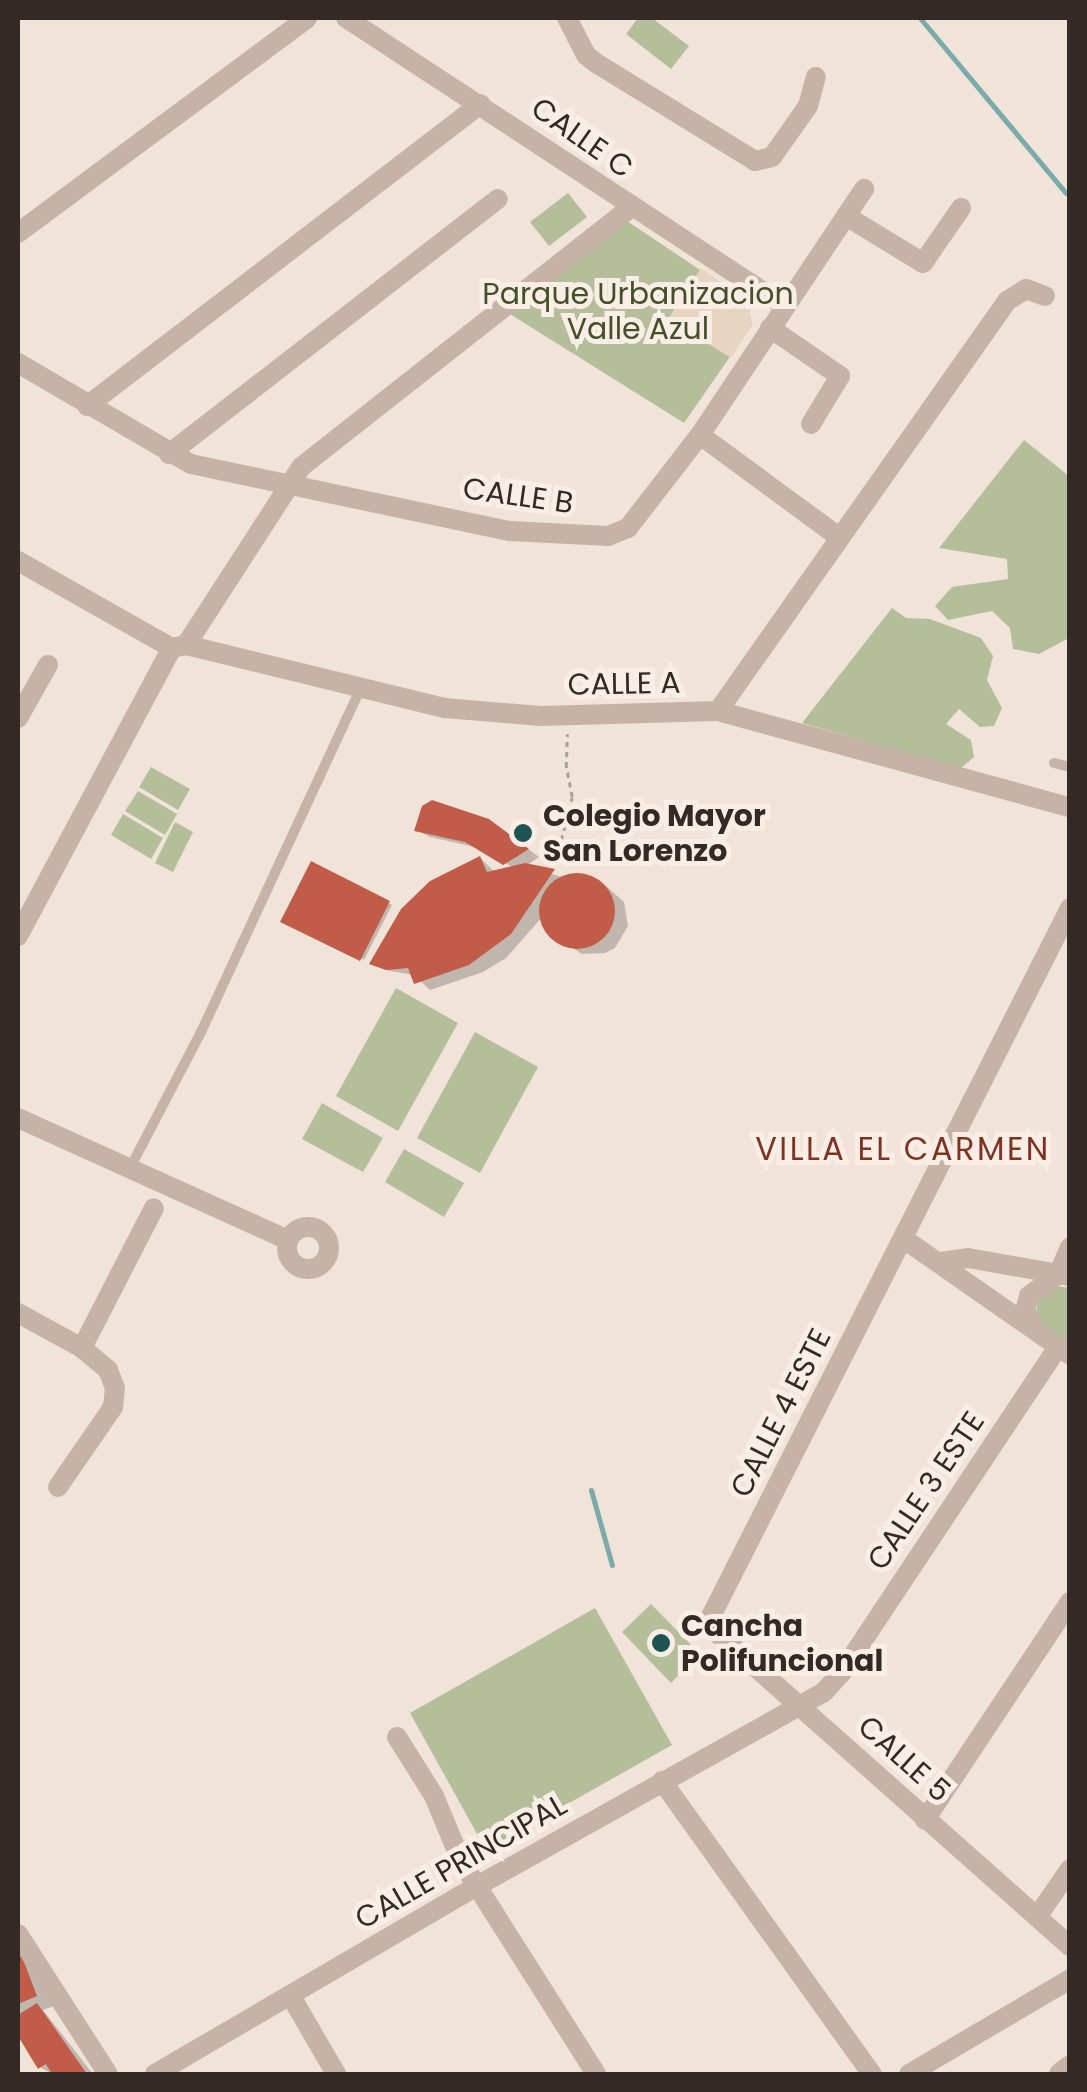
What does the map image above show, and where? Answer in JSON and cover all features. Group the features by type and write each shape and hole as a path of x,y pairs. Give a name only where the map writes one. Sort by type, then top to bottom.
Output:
{"street":[{"path":"18,233 307,18"},
{"name":"CALLE C","path":"346,18 480,104 630,208 785,306"},
{"path":"567,18 586,55 596,63 755,160 772,157 808,106 816,77"},
{"path":"87,406 480,104"},
{"name":"CALLE B","path":"18,363 191,464 510,531 608,536 628,528 700,435 864,189"},
{"path":"169,454 498,200"},
{"path":"18,936 179,647 290,482 315,456 630,208"},
{"path":"846,216 923,263 961,208"},
{"name":"CALLE A","path":"18,561 179,647 424,705 540,716 718,711 1007,300 1026,290 1045,296"},
{"path":"770,328 840,376 811,424"},
{"path":"700,435 839,537"},
{"path":"18,718 48,665"},
{"path":"718,711 1070,807"},
{"name":"CALLE 4 ESTE","path":"711,1613 1070,908"},
{"path":"18,1118 288,1240"},
{"path":"82,1348 154,1208"},
{"path":"904,1239 1064,1351"},
{"path":"1036,1332 1025,1310 1030,1296 1064,1275 1070,1247"},
{"path":"940,1262 968,1258 1064,1275"},
{"path":"18,1314 82,1348 108,1370 117,1398 58,1487"},
{"name":"CALLE 3 ESTE","path":"800,1705 824,1693 842,1672 1064,1351"},
{"path":"925,1820 1070,1602"},
{"name":"CALLE 5","path":"711,1613 709,1628 1070,1946"},
{"name":"CALLE PRINCIPAL","path":"155,2074 292,1998 476,1886 800,1705"},
{"path":"398,1737 434,1796 476,1886 596,2074"},
{"path":"662,1782 872,2074"},
{"path":"1037,1917 1070,1869"},
{"path":"18,1934 108,2074"},
{"path":"909,2074 1070,1979"},
{"path":"292,1998 336,2074"},
{"path":"1061,2074 1070,2067"}],"lane":[{"path":"131,1166 202,1030 360,690"},
{"path":"1054,763 1070,768"}],"path":[{"path":"561,840 572,797 567,730"}],"green space":[{"path":"638,18 652,18 689,46 671,69 626,34"},
{"path":"568,193 587,217 549,246 530,222"},
{"name":"Parque Urbanizacion Valle Azul","path":"627,221 748,302 752,325 684,423 507,312"},
{"path":"1024,440 1069,476 1069,638 1039,654 1013,649 1010,628 992,611 948,620 935,606 952,587 1008,579 1007,559 939,548"},
{"path":"892,608 906,618 930,619 981,638 993,656 987,680 1002,708 994,726 980,727 959,709 946,724 971,740 974,757 960,769 802,723"},
{"path":"151,767 190,789 178,810 139,787"},
{"path":"138,791 177,814 165,835 125,811"},
{"path":"123,814 163,838 151,859 111,835"},
{"path":"175,822 193,832 173,872 155,863"},
{"path":"396,988 458,1023 398,1131 336,1096"},
{"path":"475,1032 538,1067 480,1173 417,1138"},
{"path":"322,1103 383,1138 363,1172 302,1139"},
{"path":"404,1149 464,1183 444,1217 385,1182"},
{"path":"1058,1286 1069,1288 1069,1344 1041,1325 1036,1315 1038,1298"},
{"name":"Cancha Polifuncional","path":"651,1604 700,1654 671,1683 622,1632"},
{"path":"595,1608 672,1745 486,1850 410,1713"}],"shaded area":[{"path":"701,268 748,302 752,325 731,358 668,319"}],"building":[{"path":"432,800 489,819 529,849 503,865 465,842 414,831 422,806"},
{"path":"480,856 487,872 525,863 555,869 511,934 469,965 414,984 408,968 386,970 369,964 401,909 430,881"},
{"path":"311,861 390,901 360,961 280,922"},
{"path":"577,873 604,884 615,911 604,938 577,949 550,938 539,911 550,884"},
{"path":"18,1946 37,1996 18,2004"},
{"path":"37,2003 87,2074 52,2074 46,2064 38,2069 18,2036 18,2015"}],"waterway":[{"path":"920,18 1066,193"},
{"path":"591,1490 612,1565"}],"place":[{"name":"Colegio Mayor San Lorenzo","path":"523,833"},
{"name":"Cancha Polifuncional","path":"661,1643"}],"district":[{"name":"VILLA EL CARMEN","path":"903,1149"}]}
